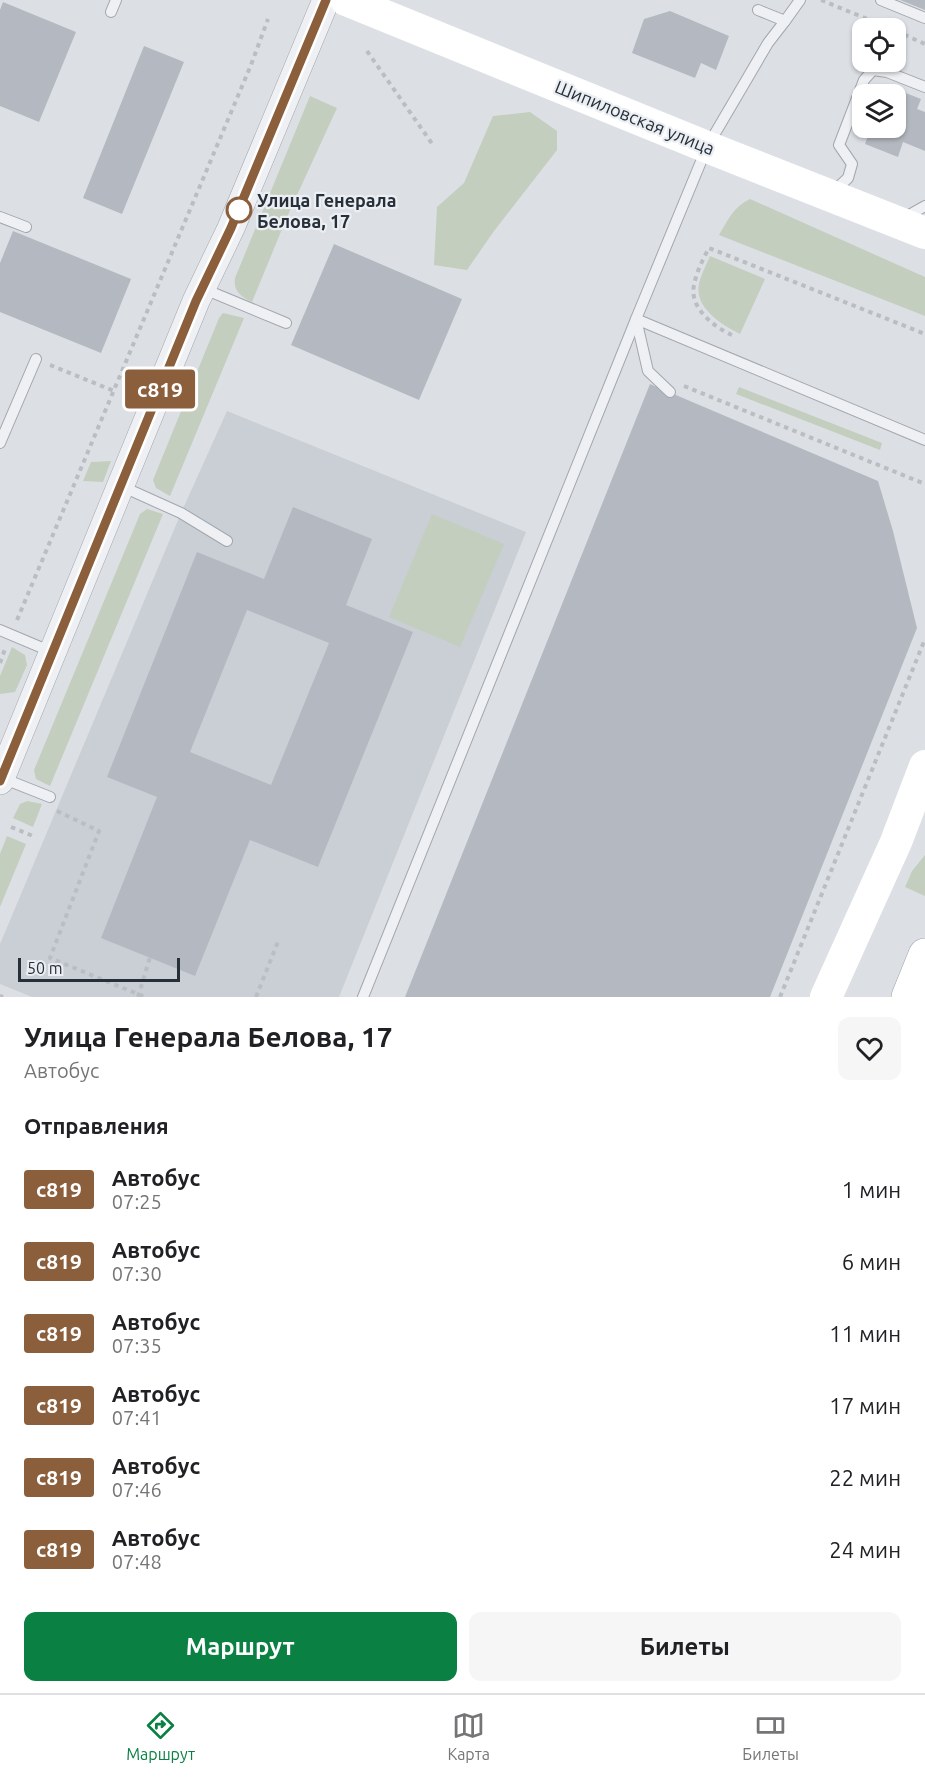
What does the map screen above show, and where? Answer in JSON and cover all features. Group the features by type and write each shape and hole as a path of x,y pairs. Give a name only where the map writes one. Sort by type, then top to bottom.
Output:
{"main road":[{"name":"Шипиловская улица","path":"346,0 911,228"},
{"path":"826,997 896,842 925,766"},
{"path":"896,842 925,812"},
{"path":"908,997 925,955"}],"street":[{"path":"1,779 202,288 231,228 326,0"}],"lane":[{"path":"111,12 116,0"},
{"path":"363,997 707,147 768,43 800,0"},
{"path":"880,0 925,18"},
{"path":"758,10 785,21"},
{"path":"829,195 840,188 848,178 852,164 839,145 864,80 873,70 887,72 925,87"},
{"path":"911,228 925,206"},
{"path":"0,217 26,226"},
{"path":"202,288 286,323"},
{"path":"636,319 648,371 670,393"},
{"path":"636,319 925,440"},
{"path":"0,443 36,359"},
{"path":"121,486 182,513 227,541"},
{"path":"0,630 53,652"},
{"path":"1,779 50,797"}],"path":[{"path":"821,0 865,18"},
{"path":"0,663 251,65 268,19"},
{"path":"906,35 925,44"},
{"path":"367,51 433,145"},
{"path":"732,335 720,330 708,320 698,308 694,298 693,286 709,248 925,334"},
{"path":"36,359 114,391"},
{"path":"648,371 925,484"},
{"path":"780,997 925,639"},
{"path":"50,797 57,810 99,831 50,958 145,997"},
{"path":"11,827 33,836"},
{"path":"256,997 279,939"},
{"path":"138,996 150,957"}],"shaded area":[{"path":"227,411 526,532 339,997 32,997 0,984 0,944 181,513"}],"green space":[{"path":"310,96 337,108 287,217 252,302 239,293 235,287 235,278"},
{"path":"530,112 557,131 557,150 494,231 467,270 434,265 437,207 464,183 493,116"},
{"path":"750,199 925,277 925,316 719,235 736,210"},
{"path":"710,256 765,279 740,334 718,321 701,301 699,284"},
{"path":"223,313 244,318 170,496 156,488 153,480"},
{"path":"739,387 882,443 880,450 736,394"},
{"path":"111,461 103,482 83,481 91,462"},
{"path":"147,509 163,514 50,786 36,779 34,770 140,514"},
{"path":"432,514 504,544 460,647 389,617"},
{"path":"12,647 25,655 27,665 15,692 0,694 0,676"},
{"path":"27,801 42,804 33,827 13,818 20,804"},
{"path":"7,836 26,844 0,907 0,854"},
{"path":"925,855 925,896 905,887 912,871"}],"building":[{"path":"900,0 925,0 925,10"},
{"path":"3,2 76,32 39,122 0,106 0,10"},
{"path":"670,11 729,36 716,70 701,63 695,78 632,53 644,19"},
{"path":"144,46 184,62 122,214 83,198"},
{"path":"906,93 921,99 917,109 925,112 925,151 903,142 898,157 865,144 867,138 906,138"},
{"path":"13,231 131,279 101,353 0,312 0,263"},
{"path":"334,244 462,299 419,400 291,345"},
{"path":"650,384 878,481 917,628 770,997 405,997"},
{"path":"293,507 372,539 346,605 413,632 318,867 250,840 195,976 101,938 157,797 107,777 197,552 264,579","holes":["247,610 329,643 271,785 190,752"]}],"bus line":[{"name":"с819","path":"0,781 196,301 231,228 326,0"}],"place":[{"name":"Улица Генерала Белова, 17","path":"239,210"}]}
